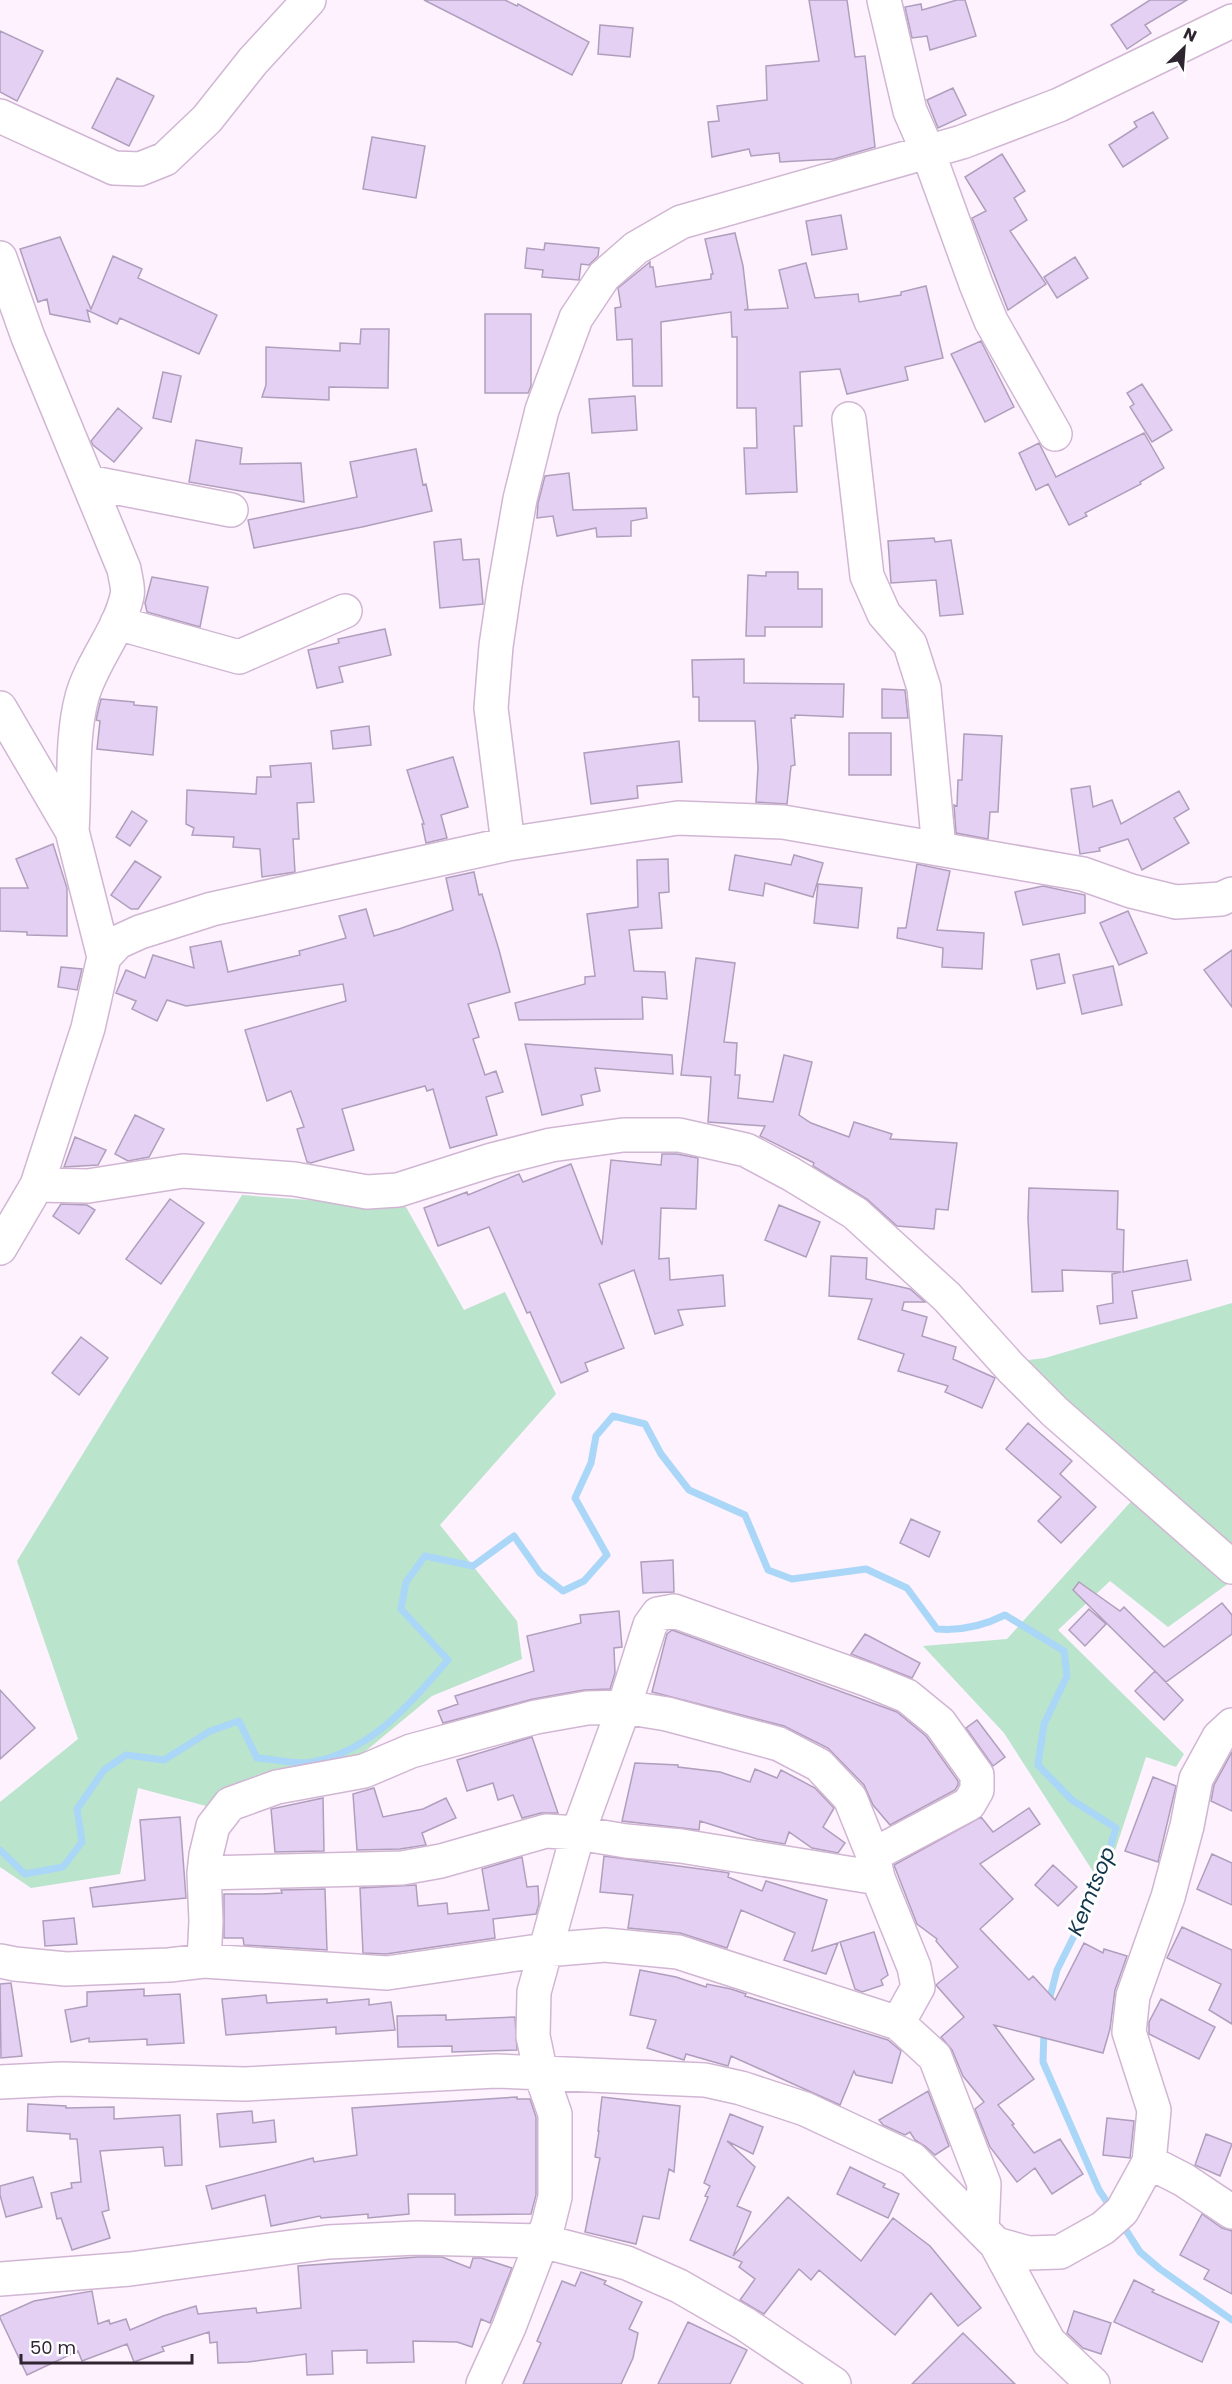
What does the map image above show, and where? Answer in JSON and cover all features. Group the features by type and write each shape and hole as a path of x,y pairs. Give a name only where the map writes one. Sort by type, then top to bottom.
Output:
{"street":[{"path":"0,116 114,168 140,169 165,159 207,119 253,61 309,0"},
{"path":"884,0 910,111 928,152 990,321 1055,434"},
{"path":"508,844 491,708 496,646 520,498 542,410 576,318 604,276 636,248 681,222 962,142 1059,105 1232,21"},
{"path":"0,258 28,337 124,569 128,594 117,623 91,670 81,699 76,733 72,831"},
{"path":"849,419 867,576 884,614 910,644 924,688 939,849"},
{"path":"88,482 231,510"},
{"path":"117,623 239,657 345,612"},
{"path":"0,708 72,831 104,957 88,1028 37,1185 0,1248"},
{"path":"104,957 118,942 140,932 212,909 508,844 678,818 783,822 1083,874 1131,891 1176,902 1221,899 1232,894"},
{"path":"37,1185 88,1186 183,1170 294,1179 367,1192 398,1190 551,1144 623,1135 678,1135 746,1150 855,1213 947,1297 1011,1368 1055,1412 1232,1568"},
{"path":"204,1873 402,1868 441,1862 546,1831 578,1833 728,1853 875,1866 969,1804 977,1790 977,1775 940,1723 907,1696 674,1611 658,1614 650,1625 624,1707 578,1833 534,1992 533,2036 541,2074 555,2114 555,2198 542,2241 509,2327 483,2384"},
{"path":"204,1961 206,1921 204,1873 213,1826 230,1804 277,1787 364,1771 411,1751 536,1717 587,1708 624,1707 667,1714 779,1744 819,1766 850,1798 914,1967 918,1987 898,2023"},
{"path":"989,2237 1028,2253 1060,2252 1103,2228 1122,2211 1149,2162 1154,2110 1129,2032 1133,1996 1168,1897 1187,1826 1196,1779 1219,1737 1232,1725"},
{"path":"0,1961 66,1969 169,1965 204,1961 387,1973 544,1950 605,1945 678,1952 898,2023 935,2057 984,2184 989,2237"},
{"path":"0,2082 62,2079 245,2084 496,2071 705,2080 741,2088 806,2109 912,2159 989,2237 1049,2342 1093,2384"},
{"path":"1149,2162 1184,2180 1232,2212"},
{"path":"0,2279 130,2269 328,2242 417,2238 542,2241 627,2263 679,2286 745,2324 834,2384"}],"green space":[{"path":"242,1195 406,1207 464,1310 505,1292 556,1394 440,1525 517,1621 522,1659 432,1696 344,1769 260,1774 206,1806 138,1788 120,1874 31,1888 0,1867 0,1802 78,1739 17,1561"},
{"path":"1232,1303 1232,1585 1229,1583 1168,1627 1110,1581 1058,1630 1184,1754 1176,1767 1146,1757 1103,1887 1004,1733 923,1646 1007,1639 1136,1496 987,1365 1045,1358"}],"building":[{"path":"424,0 505,0 517,6 518,4 589,42 572,75"},
{"path":"809,0 847,0 855,57 865,56 875,147 834,159 780,162 779,153 751,156 749,149 712,157 708,122 719,121 717,106 767,100 766,66 819,61"},
{"path":"957,0 965,0 976,36 930,50 927,36 912,38 905,7 921,4 922,10"},
{"path":"1150,0 1187,0 1145,25 1151,33 1127,49 1111,25"},
{"path":"600,25 633,28 630,57 598,54"},
{"path":"0,31 43,51 17,101 0,92"},
{"path":"117,78 154,96 129,146 92,128"},
{"path":"953,88 966,115 938,128 927,100"},
{"path":"1153,112 1168,138 1123,167 1109,145 1137,127 1134,122"},
{"path":"372,137 425,146 416,198 363,189"},
{"path":"1002,154 1025,191 1014,198 1027,220 1010,231 1046,284 1008,310 972,218 986,211 965,177"},
{"path":"841,215 847,249 812,255 806,221"},
{"path":"735,233 743,266 748,309 744,310 788,308 779,270 806,263 815,298 858,294 859,302 901,295 901,292 926,286 943,358 905,367 908,380 847,394 840,369 800,372 802,426 794,426 797,492 746,494 744,448 757,448 756,408 737,408 737,337 732,337 731,312 661,322 662,386 633,386 632,339 617,340 615,308 621,307 618,288 650,262 656,287 711,279 711,274 713,274 705,239"},
{"path":"60,237 91,309 113,256 142,269 138,278 217,315 199,354 120,318 117,324 87,310 90,322 50,314 47,299 38,302 20,249"},
{"path":"545,243 599,248 598,256 589,265 581,264 579,280 542,277 543,270 525,268 527,248 544,250"},
{"path":"1075,257 1088,278 1057,298 1044,277"},
{"path":"485,314 531,314 531,386 528,393 485,393"},
{"path":"361,329 389,329 388,388 329,387 329,400 262,397 266,385 266,347 340,351 340,343 360,344"},
{"path":"981,341 1014,407 985,422 951,354"},
{"path":"163,372 181,376 171,422 153,418"},
{"path":"1142,384 1172,430 1152,442 1130,407 1134,404 1127,393"},
{"path":"635,396 637,430 592,433 589,399"},
{"path":"118,408 142,428 114,462 91,441"},
{"path":"1144,433 1164,468 1140,482 1141,484 1085,513 1087,516 1069,525 1048,484 1036,490 1019,453 1039,443 1056,477"},
{"path":"196,440 242,448 240,464 301,463 304,502 189,482"},
{"path":"416,449 423,485 426,484 432,511 254,548 248,520 357,497 350,462"},
{"path":"569,473 573,510 646,508 647,518 631,521 631,536 597,537 596,528 557,536 553,516 537,518 538,503 545,476"},
{"path":"934,538 935,542 951,540 963,614 940,616 936,580 891,583 888,541"},
{"path":"461,539 463,560 479,559 483,604 440,608 434,542"},
{"path":"766,572 798,572 798,589 822,589 822,627 765,627 765,636 746,636 748,575 766,576"},
{"path":"152,577 208,587 200,627 147,612 145,603"},
{"path":"385,629 391,655 339,667 343,682 317,688 308,650 339,643 338,639"},
{"path":"744,659 744,683 844,684 843,717 795,715 795,718 791,718 795,765 791,766 787,804 756,802 758,768 755,721 699,721 699,697 693,697 692,660"},
{"path":"882,689 905,690 908,718 882,718"},
{"path":"101,699 157,707 153,755 97,749 100,721 96,720"},
{"path":"369,726 371,745 333,749 331,731"},
{"path":"849,733 891,733 891,775 849,775"},
{"path":"964,734 1002,736 998,812 990,812 988,839 956,833 954,805 957,806 958,780 962,780"},
{"path":"679,741 682,782 637,786 638,798 591,804 584,753"},
{"path":"453,757 468,807 441,815 447,838 426,843 422,824 424,824 407,770"},
{"path":"311,763 314,802 297,803 299,839 293,839 295,872 262,877 260,849 233,847 234,837 192,835 194,828 186,824 187,790 256,794 257,777 271,777 270,766"},
{"path":"1090,786 1093,807 1112,800 1121,824 1179,791 1189,809 1174,818 1189,843 1142,870 1128,839 1099,848 1100,851 1080,854 1071,789"},
{"path":"132,811 147,821 130,846 116,837"},
{"path":"53,844 67,888 67,936 27,935 27,932 0,931 0,888 28,888 16,859"},
{"path":"735,855 791,865 794,855 823,863 813,897 765,883 763,896 729,890"},
{"path":"668,859 669,892 659,893 662,928 629,930 634,971 665,972 667,999 642,997 643,1019 519,1020 515,1003 585,984 585,977 595,976 587,914 638,907 637,860"},
{"path":"135,861 161,877 138,909 131,909 111,895"},
{"path":"917,864 950,871 937,930 984,933 982,969 942,967 943,948 897,938 898,928 906,928"},
{"path":"474,872 479,895 482,894 510,992 468,1004 479,1037 473,1039 485,1075 496,1071 503,1092 486,1097 497,1135 450,1148 433,1089 427,1091 425,1086 342,1109 354,1150 311,1163 307,1162 297,1129 304,1127 291,1091 267,1101 245,1030 346,1001 343,984 186,1006 167,1000 157,1021 132,1009 136,1001 116,993 126,970 145,978 153,955 194,968 190,947 221,941 228,972 300,955 299,951 346,938 339,916 366,909 374,936 399,929 453,910 446,878"},
{"path":"818,884 862,888 858,928 814,923"},
{"path":"1043,886 1085,895 1085,913 1023,925 1015,892"},
{"path":"1128,911 1147,953 1119,965 1100,923"},
{"path":"1232,950 1232,1007 1204,970"},
{"path":"1059,954 1065,983 1037,989 1031,960"},
{"path":"696,958 735,963 724,1042 737,1043 735,1075 740,1075 738,1098 773,1102 784,1055 812,1062 799,1115 811,1123 849,1137 854,1122 892,1134 890,1139 957,1143 948,1210 936,1209 934,1229 897,1226 867,1199 813,1166 814,1163 760,1136 765,1126 708,1122 711,1077 681,1075"},
{"path":"1113,966 1122,1005 1082,1014 1073,975"},
{"path":"61,967 82,969 77,990 58,987"},
{"path":"525,1044 672,1055 673,1074 595,1068 600,1091 581,1095 583,1105 542,1115"},
{"path":"135,1115 164,1129 149,1157 128,1161 115,1154"},
{"path":"75,1137 106,1150 98,1165 64,1167"},
{"path":"662,1154 698,1158 696,1209 661,1208 659,1259 669,1258 670,1280 723,1275 725,1306 678,1310 683,1325 655,1334 634,1270 599,1284 624,1348 585,1363 588,1371 561,1383 489,1227 438,1246 424,1208 467,1192 468,1195 519,1174 523,1182 571,1164 602,1245 611,1160 661,1165"},
{"path":"1029,1188 1118,1191 1117,1229 1124,1230 1123,1272 1187,1260 1191,1280 1132,1291 1137,1318 1100,1324 1097,1306 1113,1303 1112,1274 1121,1272 1062,1270 1063,1291 1032,1292 1028,1219"},
{"path":"170,1199 204,1223 161,1284 126,1259"},
{"path":"61,1204 87,1205 95,1210 79,1234 53,1216"},
{"path":"779,1205 820,1222 806,1257 765,1240"},
{"path":"831,1256 867,1258 866,1279 910,1289 925,1302 904,1302 902,1310 927,1317 922,1336 956,1347 953,1359 995,1378 982,1408 945,1392 948,1386 898,1371 904,1354 858,1339 872,1299 829,1296"},
{"path":"81,1337 108,1358 79,1395 52,1373"},
{"path":"1028,1423 1072,1461 1060,1474 1096,1507 1061,1543 1038,1521 1061,1497 1006,1449"},
{"path":"911,1519 940,1532 929,1557 900,1543"},
{"path":"673,1560 674,1592 643,1593 641,1562"},
{"path":"1079,1582 1120,1611 1124,1607 1164,1647 1222,1603 1232,1615 1232,1634 1166,1682 1073,1590"},
{"path":"1089,1609 1106,1624 1085,1646 1069,1630"},
{"path":"619,1611 622,1647 614,1648 615,1673 610,1689 584,1690 533,1699 443,1723 438,1711 458,1704 455,1696 534,1671 527,1636 581,1623 580,1615"},
{"path":"672,1630 897,1712 926,1736 958,1781 958,1785 955,1790 890,1825 873,1805 864,1785 828,1748 784,1726 652,1692 667,1634"},
{"path":"865,1634 920,1663 912,1678 851,1654"},
{"path":"1155,1671 1183,1700 1164,1720 1135,1691"},
{"path":"0,1690 35,1728 0,1759"},
{"path":"977,1720 1005,1757 993,1766 966,1728"},
{"path":"532,1737 558,1813 541,1813 522,1818 513,1795 498,1800 493,1783 467,1791 457,1760"},
{"path":"1232,1752 1232,1811 1211,1801 1214,1785"},
{"path":"635,1763 678,1765 678,1767 720,1772 750,1782 755,1769 777,1778 781,1770 815,1788 834,1808 823,1827 845,1843 838,1853 812,1848 789,1832 785,1844 757,1839 700,1821 699,1830 622,1821"},
{"path":"1153,1777 1176,1786 1158,1862 1125,1851"},
{"path":"374,1788 383,1817 423,1809 446,1798 456,1818 422,1833 426,1845 400,1849 357,1850 353,1794"},
{"path":"323,1798 324,1851 275,1852 271,1809"},
{"path":"1029,1808 1040,1824 980,1864 1013,1899 980,1929 1029,1980 1033,1976 1055,2000 1084,1943 1103,1953 1104,1949 1127,1956 1115,1990 1110,2029 1103,2053 994,2025 1034,2079 998,2105 1034,2153 1060,2139 1083,2174 1052,2194 1035,2168 1017,2182 990,2147 975,2109 984,2102 963,2076 952,2050 941,2037 964,2017 936,1985 958,1967 936,1941 937,1939 917,1924 894,1865 981,1817 993,1832"},
{"path":"180,1817 186,1898 93,1907 90,1888 145,1880 140,1820"},
{"path":"1212,1854 1232,1863 1232,1905 1197,1889"},
{"path":"604,1856 729,1873 728,1877 762,1891 766,1881 827,1900 812,1951 838,1943 826,1974 784,1960 795,1933 741,1910 727,1948 680,1933 628,1928 633,1895 600,1892"},
{"path":"522,1857 527,1887 538,1886 539,1904 536,1914 493,1919 495,1938 386,1954 363,1953 360,1888 416,1885 418,1906 447,1903 448,1914 489,1910 482,1869"},
{"path":"1053,1865 1077,1887 1058,1906 1035,1885"},
{"path":"325,1889 327,1950 244,1945 243,1938 224,1938 224,1894 262,1894 282,1893 281,1890"},
{"path":"74,1918 77,1944 45,1946 43,1921"},
{"path":"1182,1927 1232,1950 1232,2024 1209,2010 1221,1984 1167,1958"},
{"path":"874,1932 888,1975 881,1980 883,1985 862,1992 855,1989 840,1942"},
{"path":"640,1970 676,1977 706,1987 707,1984 731,1989 746,1994 745,1996 888,2040 901,2051 892,2083 856,2075 854,2071 840,2105 731,2056 728,2066 686,2054 684,2060 647,2048 656,2020 630,2015"},
{"path":"11,1983 22,2056 1,2058 0,1984"},
{"path":"144,1989 144,1996 180,1994 184,2043 147,2045 147,2039 89,2042 89,2038 71,2042 65,2010 87,2006 87,1992"},
{"path":"266,1995 267,2003 327,1999 327,2003 369,1999 369,2005 391,2002 395,2030 336,2034 336,2027 226,2035 222,1999"},
{"path":"1161,1999 1215,2027 1199,2059 1149,2034 1149,2022"},
{"path":"446,2015 446,2020 515,2017 517,2050 452,2052 452,2046 398,2047 397,2016"},
{"path":"928,2091 949,2146 935,2155 915,2140 910,2132 905,2135 883,2125 879,2120"},
{"path":"517,2097 517,2099 530,2099 536,2117 536,2195 531,2214 455,2215 455,2194 408,2194 409,2214 368,2218 368,2214 321,2218 320,2216 271,2226 265,2195 212,2209 206,2186 313,2158 314,2162 357,2155 352,2108"},
{"path":"602,2097 680,2106 674,2172 669,2169 659,2219 643,2216 636,2244 585,2232 600,2158 595,2157"},
{"path":"28,2104 66,2106 66,2108 114,2107 114,2119 180,2115 182,2165 165,2166 163,2147 100,2151 109,2210 102,2212 110,2238 72,2250 61,2218 57,2219 51,2193 72,2188 71,2183 81,2182 77,2139 70,2139 70,2134 27,2131"},
{"path":"252,2111 253,2123 274,2120 276,2142 220,2147 217,2114"},
{"path":"730,2114 763,2127 753,2154 727,2141 755,2167 737,2206 751,2212 733,2256 788,2197 861,2261 893,2218 930,2246 981,2308 958,2326 931,2293 895,2335 819,2270 811,2280 799,2269 764,2314 740,2300 755,2279 739,2267 742,2262 690,2240 708,2197 705,2196 710,2186 704,2183"},
{"path":"1107,2118 1134,2121 1130,2158 1103,2155"},
{"path":"1206,2134 1232,2144 1220,2176 1195,2165"},
{"path":"850,2167 885,2184 883,2187 899,2194 888,2218 837,2194"},
{"path":"33,2177 42,2207 6,2217 0,2186"},
{"path":"1202,2214 1222,2228 1232,2231 1232,2294 1204,2279 1209,2270 1180,2255"},
{"path":"442,2257 470,2268 473,2258 481,2258 512,2268 490,2323 481,2319 472,2347 457,2342 413,2341 414,2362 367,2363 367,2350 332,2351 333,2374 307,2375 306,2354 248,2362 218,2363 217,2342 210,2343 209,2332 162,2347 164,2351 134,2362 127,2344 82,2361 78,2351 27,2375 0,2318 34,2301 92,2291 98,2324 109,2320 110,2324 126,2319 130,2330 163,2316 196,2306 198,2314 256,2308 257,2313 301,2308 298,2266"},
{"path":"581,2272 606,2281 604,2284 642,2302 629,2329 638,2333 633,2358 621,2384 523,2384 541,2343 537,2341 562,2281 575,2286"},
{"path":"1134,2280 1154,2290 1152,2292 1219,2322 1202,2362 1114,2322"},
{"path":"1074,2311 1111,2323 1101,2354 1083,2348 1067,2333"},
{"path":"688,2322 747,2350 730,2384 658,2384"},
{"path":"963,2333 1015,2384 912,2384"}],"waterway":[{"name":"Kemtsop","path":"0,1850 25,1874 63,1867 82,1842 77,1809 104,1770 126,1755 164,1760 210,1731 239,1721 257,1758 286,1762 307,1763 334,1756 371,1736 404,1708 448,1660 401,1609 406,1582 425,1556 473,1566 514,1536 540,1573 563,1591 584,1581 607,1555 575,1498 591,1463 596,1436 613,1416 645,1424 661,1454 689,1490 745,1515 768,1570 792,1579 866,1569 907,1588 937,1629 972,1627 1005,1615 1064,1651 1067,1676 1044,1724 1038,1765 1072,1800 1116,1828 1095,1894 1057,1970 1049,2001"},
{"name":"Kemtsop","path":"1044,2030 1043,2062 1099,2190 1111,2208"},
{"name":"Kemtsop","path":"1122,2224 1140,2252 1232,2320"}]}
